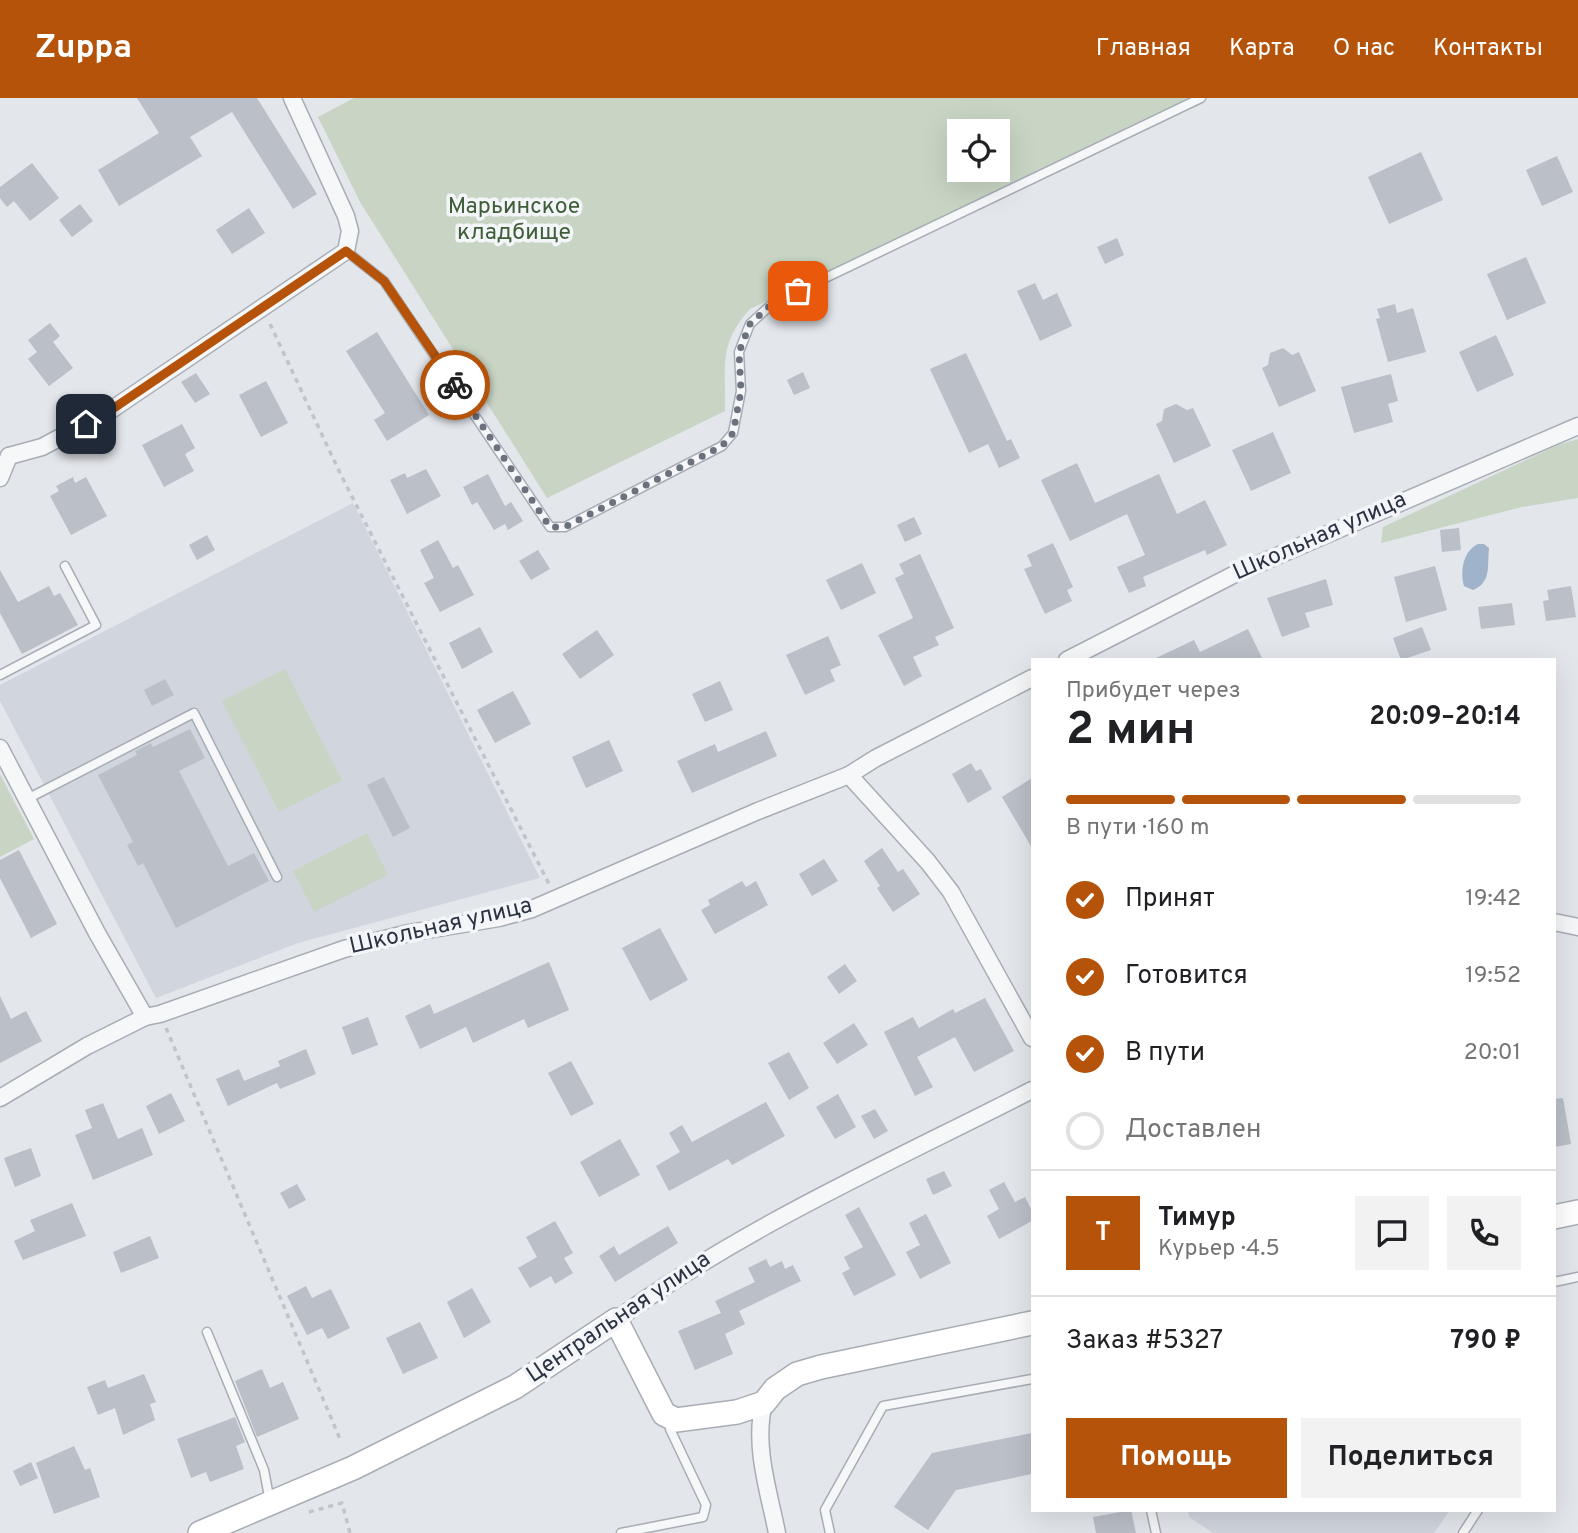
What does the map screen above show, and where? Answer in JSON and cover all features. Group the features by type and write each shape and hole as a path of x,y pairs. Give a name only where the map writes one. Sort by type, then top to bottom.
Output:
{"street":[{"path":"0,478 5,450 42,447 108,412 346,251 350,231 346,216 292,98"},
{"name":"Школьная улица","path":"1071,658 1233,575 1578,426"},
{"name":"Школьная улица","path":"0,1098 86,1046 153,1016 344,949 409,933 499,918 532,909 758,811 849,775 876,758 1031,678"},
{"path":"0,748 97,933 153,1016"},
{"path":"849,775 928,862 951,892 1031,1036"},
{"path":"1556,922 1578,927"},
{"name":"Центральная улица","path":"200,1533 353,1468 515,1387 716,1253 1031,1091"},
{"path":"1556,1217 1578,1212"},
{"path":"616,1321 664,1414 676,1420 737,1412 764,1403"},
{"path":"777,1533 760,1438 760,1415 764,1403 775,1389 796,1374 821,1367 1031,1323"}],"lane":[{"path":"346,251 384,281 550,527 565,527 722,446 733,433 741,391 739,352 750,324 773,303 1201,98"},
{"path":"0,675 96,625 65,566"},
{"path":"27,799 194,713 276,877"},
{"path":"1556,1282 1578,1277"},
{"path":"207,1332 264,1470 270,1505"},
{"path":"830,1533 825,1510 883,1406 1031,1379"},
{"path":"621,1533 703,1517 706,1505 670,1429 676,1420"},
{"path":"1151,1512 1156,1533"},
{"path":"1462,1533 1477,1512"}],"path":[{"path":"263,308 339,471 556,898"},
{"path":"153,1016 340,1438"},
{"path":"299,1514 342,1503 350,1533"}],"shaded area":[{"path":"353,503 540,878 298,943 156,998 0,701 0,685"},
{"path":"1188,1512 1449,1512 1434,1533 1213,1533 1189,1517"}],"green space":[{"name":"Марьинское кладбище","path":"354,98 1196,98 750,309 728,345 725,411 547,498 360,202 318,117"},
{"path":"1578,439 1578,498 1522,507 1381,543 1383,527 1558,445"},
{"path":"285,669 342,780 279,812 222,701"},
{"path":"0,774 34,839 0,857"},
{"path":"367,833 388,875 314,912 293,871"}],"water":[{"path":"1478,544 1489,548 1488,567 1483,583 1473,590 1464,586 1462,574 1466,556"}],"building":[{"path":"137,98 257,98 317,194 293,209 232,112 190,137 202,156 119,206 98,170 159,133"},
{"path":"1421,152 1443,200 1389,224 1368,177"},
{"path":"1557,156 1573,192 1542,206 1526,170"},
{"path":"32,163 59,198 30,221 14,201 7,207 0,198 0,187"},
{"path":"80,204 93,221 72,237 59,220"},
{"path":"249,208 265,233 232,254 216,230"},
{"path":"1117,238 1124,255 1105,264 1097,247"},
{"path":"1526,257 1546,303 1507,320 1487,274"},
{"path":"1035,283 1043,300 1057,293 1072,326 1040,341 1017,291"},
{"path":"1395,304 1397,313 1413,308 1426,352 1388,362 1376,319 1380,318 1377,309"},
{"path":"50,323 60,336 53,342 73,368 49,386 28,359 37,352 28,340"},
{"path":"377,332 429,415 387,441 374,420 385,413 346,351"},
{"path":"1496,335 1514,375 1477,392 1459,352"},
{"path":"1283,348 1292,355 1299,352 1316,391 1279,407 1262,368 1268,365 1270,353"},
{"path":"966,353 1007,441 1011,439 1020,458 999,468 988,444 969,453 930,369"},
{"path":"803,372 810,388 794,395 787,380"},
{"path":"196,373 210,394 195,403 181,382"},
{"path":"1391,374 1398,401 1388,404 1393,422 1354,433 1341,387"},
{"path":"266,381 288,423 261,437 239,395"},
{"path":"1176,404 1187,410 1193,408 1211,446 1174,463 1156,424 1162,421 1164,409"},
{"path":"182,424 195,448 185,454 194,471 164,487 142,445"},
{"path":"1273,432 1291,473 1251,491 1232,450"},
{"path":"1077,463 1095,503 1159,474 1177,514 1205,500 1227,545 1207,555 1205,550 1143,577 1146,586 1129,593 1117,567 1145,555 1127,514 1070,541 1041,480"},
{"path":"426,469 441,496 407,514 390,480 405,473 407,478"},
{"path":"488,474 505,506 511,502 523,521 508,530 505,524 494,530 477,502 472,505 463,487"},
{"path":"73,477 75,483 86,477 107,516 71,535 50,496 59,491 56,486"},
{"path":"914,517 922,534 905,542 897,525"},
{"path":"1459,528 1461,550 1442,552 1440,530"},
{"path":"207,535 215,550 197,560 189,545"},
{"path":"438,540 453,568 458,565 474,595 440,612 424,583 434,578 420,550"},
{"path":"1053,543 1073,587 1067,590 1072,601 1045,614 1024,569 1032,566 1027,555"},
{"path":"538,550 550,569 531,580 519,561"},
{"path":"920,554 954,628 935,637 939,645 913,657 922,676 904,686 878,635 913,618 895,578 904,574 899,564"},
{"path":"862,563 876,593 841,610 826,580"},
{"path":"1435,566 1447,610 1406,622 1394,577"},
{"path":"0,570 18,602 49,586 54,596 60,593 78,625 22,654 0,613"},
{"path":"1326,579 1333,605 1305,613 1310,627 1282,637 1267,598"},
{"path":"1571,586 1576,617 1546,621 1543,601 1549,600 1547,590"},
{"path":"1512,603 1515,625 1481,629 1478,607"},
{"path":"480,627 493,652 462,669 449,643"},
{"path":"1422,627 1431,650 1400,658 1393,638"},
{"path":"1248,629 1262,658 1156,658 1194,640 1200,652"},
{"path":"597,630 614,655 580,679 562,654"},
{"path":"828,636 841,665 830,670 835,681 805,695 786,655"},
{"path":"165,679 174,695 152,706 144,690"},
{"path":"720,681 733,710 705,722 692,694"},
{"path":"513,691 531,724 495,743 477,710"},
{"path":"190,729 205,758 179,771 228,866 254,853 269,881 176,928 143,863 138,866 127,845 133,842 98,775 137,755 135,751 151,743 153,747"},
{"path":"766,731 777,756 692,793 677,761 715,744 718,752"},
{"path":"609,740 623,771 586,788 572,757"},
{"path":"971,763 976,771 981,769 992,789 968,803 952,774"},
{"path":"384,777 410,828 393,837 367,785"},
{"path":"1031,779 1031,846 1002,797"},
{"path":"882,848 898,872 903,869 920,894 893,912 864,861"},
{"path":"19,850 57,924 31,938 0,878 0,860"},
{"path":"824,859 838,881 812,896 799,874"},
{"path":"742,881 746,887 756,881 768,905 715,934 701,910 710,905 708,900"},
{"path":"660,928 688,980 650,1001 622,948"},
{"path":"549,962 569,1010 528,1028 524,1019 473,1043 466,1027 420,1049 405,1016 430,1004 434,1014"},
{"path":"845,964 857,981 839,994 827,977"},
{"path":"0,996 11,1019 26,1011 42,1041 0,1063"},
{"path":"985,998 1014,1051 974,1072 955,1037 917,1057 933,1087 915,1096 884,1032 913,1017 919,1028 953,1009 955,1013"},
{"path":"368,1017 378,1045 352,1055 342,1027"},
{"path":"854,1023 868,1045 837,1064 823,1043"},
{"path":"306,1049 316,1074 280,1089 277,1083 228,1106 216,1079 239,1069 244,1081 280,1066 278,1061"},
{"path":"789,1052 809,1088 789,1100 768,1063"},
{"path":"571,1061 594,1104 571,1116 548,1073"},
{"path":"171,1093 185,1121 159,1134 146,1106"},
{"path":"838,1094 856,1127 835,1139 816,1107"},
{"path":"1563,1098 1571,1144 1556,1147 1556,1099"},
{"path":"766,1102 785,1136 732,1165 728,1159 669,1191 656,1166 680,1152 669,1133 682,1125 692,1142"},
{"path":"103,1103 118,1139 142,1128 153,1155 93,1180 75,1135 92,1128 85,1110"},
{"path":"875,1109 888,1131 874,1139 861,1116"},
{"path":"620,1139 640,1175 599,1197 580,1162"},
{"path":"31,1148 41,1176 15,1187 4,1158"},
{"path":"944,1171 952,1186 933,1195 926,1179"},
{"path":"1004,1182 1015,1202 1025,1197 1031,1209 1031,1222 999,1239 987,1216 999,1209 989,1190"},
{"path":"297,1184 306,1200 289,1209 280,1193"},
{"path":"72,1203 86,1236 23,1260 14,1241 35,1231 30,1220"},
{"path":"859,1207 896,1275 854,1296 842,1273 850,1269 844,1257 863,1247 845,1215"},
{"path":"926,1214 951,1263 920,1279 906,1252 920,1245 909,1223"},
{"path":"555,1221 573,1253 564,1258 573,1273 555,1284 551,1276 530,1288 518,1268 537,1257 526,1237"},
{"path":"668,1226 678,1243 615,1282 599,1256 614,1246 619,1255"},
{"path":"150,1236 159,1258 121,1273 113,1252"},
{"path":"766,1259 770,1267 782,1261 785,1269 793,1265 801,1281 739,1311 745,1324 725,1334 733,1354 695,1370 678,1331 721,1313 715,1301 755,1282 748,1268"},
{"path":"306,1286 312,1298 331,1289 350,1328 328,1339 322,1328 307,1335 287,1296"},
{"path":"472,1288 491,1322 464,1338 447,1302"},
{"path":"420,1322 438,1358 403,1374 386,1338"},
{"path":"262,1369 270,1388 283,1382 299,1419 257,1437 235,1381"},
{"path":"144,1374 156,1402 150,1404 155,1420 123,1435 115,1408 98,1415 87,1387 105,1380 108,1388"},
{"path":"235,1417 245,1442 236,1446 244,1469 210,1482 206,1472 191,1478 177,1439"},
{"path":"1031,1433 1031,1474 956,1490 928,1530 894,1507 932,1453"},
{"path":"74,1446 85,1470 90,1468 100,1497 54,1514 36,1463"},
{"path":"31,1462 38,1478 20,1486 13,1471"},
{"path":"1131,1512 1136,1533 1096,1533 1093,1517"}],"way so far":[{"path":"455,385 550,527 565,527 722,446 733,433 741,391 739,352 750,324 773,303 798,291"}],"route":[{"path":"86,424 108,412 346,251 384,281 455,385"}]}
